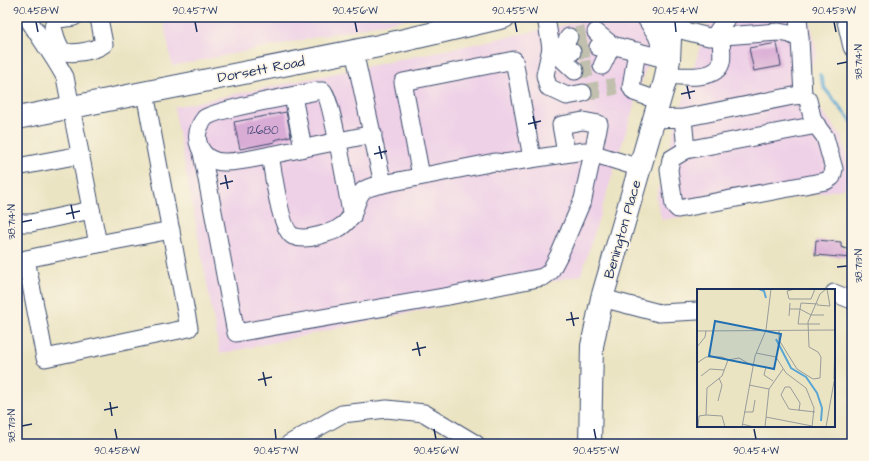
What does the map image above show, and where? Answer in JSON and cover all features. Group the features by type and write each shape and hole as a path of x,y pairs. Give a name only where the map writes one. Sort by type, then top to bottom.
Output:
{"main road":[{"name":"Dorsett Road","path":"17,118 354,51 504,17"},
{"path":"648,17 659,34 668,68"},
{"name":"Benington Place","path":"590,444 592,346 602,298 657,110 680,21"}],"street":[{"path":"27,17 51,44 68,53 99,48 104,44 99,18 97,17"},
{"path":"74,17 58,19 54,23 51,44 65,77 98,244"},
{"path":"546,17 575,71"},
{"path":"602,66 602,42 636,51 668,68 691,77 710,74 717,69 721,63 717,37 727,17"},
{"path":"798,17 804,95 808,100 813,121 817,125 826,137 834,169 832,177 826,181 678,209 674,205 669,170 671,159 686,150 817,125"},
{"path":"845,17 852,47"},
{"path":"680,21 717,37 779,32 790,34 800,39"},
{"path":"562,48 545,74 548,87 567,96 583,93"},
{"path":"354,51 383,184"},
{"path":"636,51 623,87 634,92 657,110 683,118 804,95"},
{"path":"421,176 403,82 514,60 532,158"},
{"path":"352,217 328,99 323,91 232,109 206,117 199,128 199,141 236,333 449,296 543,277 550,272 560,253 583,199 599,124 583,120 561,125 566,153"},
{"path":"145,93 171,230 189,328 45,358 26,259 171,230"},
{"path":"293,96 303,148"},
{"path":"683,118 686,150"},
{"path":"202,153 211,161 226,162 270,155 372,134"},
{"path":"270,155 283,222 293,236 308,238 333,232 342,228 352,217 360,192 364,189 383,184 495,162 504,163 585,151 640,168"},
{"path":"17,167 80,155"},
{"path":"17,223 31,223 91,210"},
{"path":"835,293 852,300"},
{"path":"602,298 658,313 688,313 697,311"},
{"path":"290,444 342,414 387,409 424,413 476,444"}],"shaded area":[{"path":"163,17 416,17 172,66"},
{"path":"602,17 645,17 650,55 581,275 220,354 174,107"},
{"path":"719,17 809,17 817,55 809,69 817,105 842,137 851,175 843,189 662,220 656,198 673,134 706,27"}],"building":[{"path":"777,43 781,66 754,71 749,48"},
{"path":"286,112 291,136 274,140 275,142 240,149 234,122"},
{"path":"816,240 841,242 841,247 852,251 852,258 815,255"}],"waterway":[{"path":"820,75 825,89 852,122"}],"tunnel":[{"path":"569,37 596,32"},
{"path":"572,52 598,47"},
{"path":"575,71 602,66"},
{"path":"583,93 616,86"}]}
